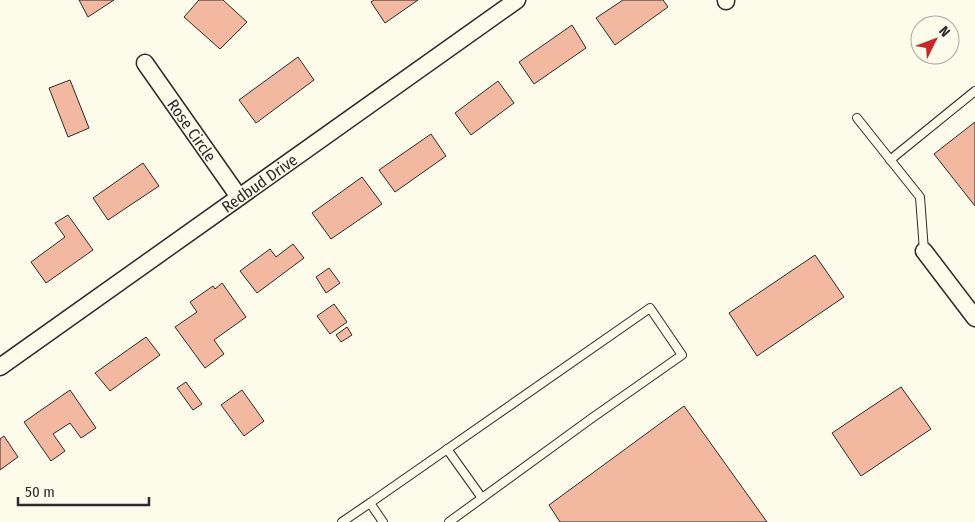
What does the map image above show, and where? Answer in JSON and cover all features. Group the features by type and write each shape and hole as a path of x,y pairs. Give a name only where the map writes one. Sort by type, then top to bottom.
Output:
{"street":[{"name":"Redbud Drive","path":"0,367 517,0"},
{"name":"Rose Circle","path":"145,63 240,197"},
{"path":"924,251 975,318"}],"lane":[{"path":"890,160 975,92"},
{"path":"857,118 920,197 924,251"},
{"path":"342,522 650,308 682,355 449,522"},
{"path":"447,449 482,498"},
{"path":"370,503 383,522"}],"building":[{"path":"79,0 114,0 88,17"},
{"path":"199,0 223,0 247,22 220,49 184,17"},
{"path":"374,0 418,0 385,23 371,2"},
{"path":"623,0 663,0 668,7 615,45 596,18"},
{"path":"572,25 586,48 534,84 519,62"},
{"path":"298,57 314,80 256,123 239,100"},
{"path":"70,80 89,128 68,137 49,88"},
{"path":"498,81 514,103 471,135 455,113"},
{"path":"975,122 975,206 934,154"},
{"path":"431,134 446,156 395,192 379,170"},
{"path":"143,163 159,186 108,220 93,198"},
{"path":"362,177 382,204 331,239 312,213"},
{"path":"68,215 93,250 46,283 31,262 65,237 55,223"},
{"path":"293,244 304,258 257,293 240,271 270,249 276,257"},
{"path":"815,255 844,297 757,356 729,313"},
{"path":"329,268 340,283 326,293 316,277"},
{"path":"222,283 246,317 214,340 224,354 205,368 175,327 197,312 190,302 213,286 215,289"},
{"path":"334,304 347,322 330,334 317,316"},
{"path":"347,327 352,335 341,342 336,335"},
{"path":"146,337 160,355 110,391 95,373"},
{"path":"186,382 202,404 193,410 177,388"},
{"path":"901,387 931,429 861,476 832,433"},
{"path":"70,390 96,428 81,438 70,423 53,434 65,451 51,461 24,422"},
{"path":"242,390 264,421 244,436 221,405"},
{"path":"684,406 767,522 560,522 549,505"},
{"path":"4,436 18,457 0,470 0,439"}]}
